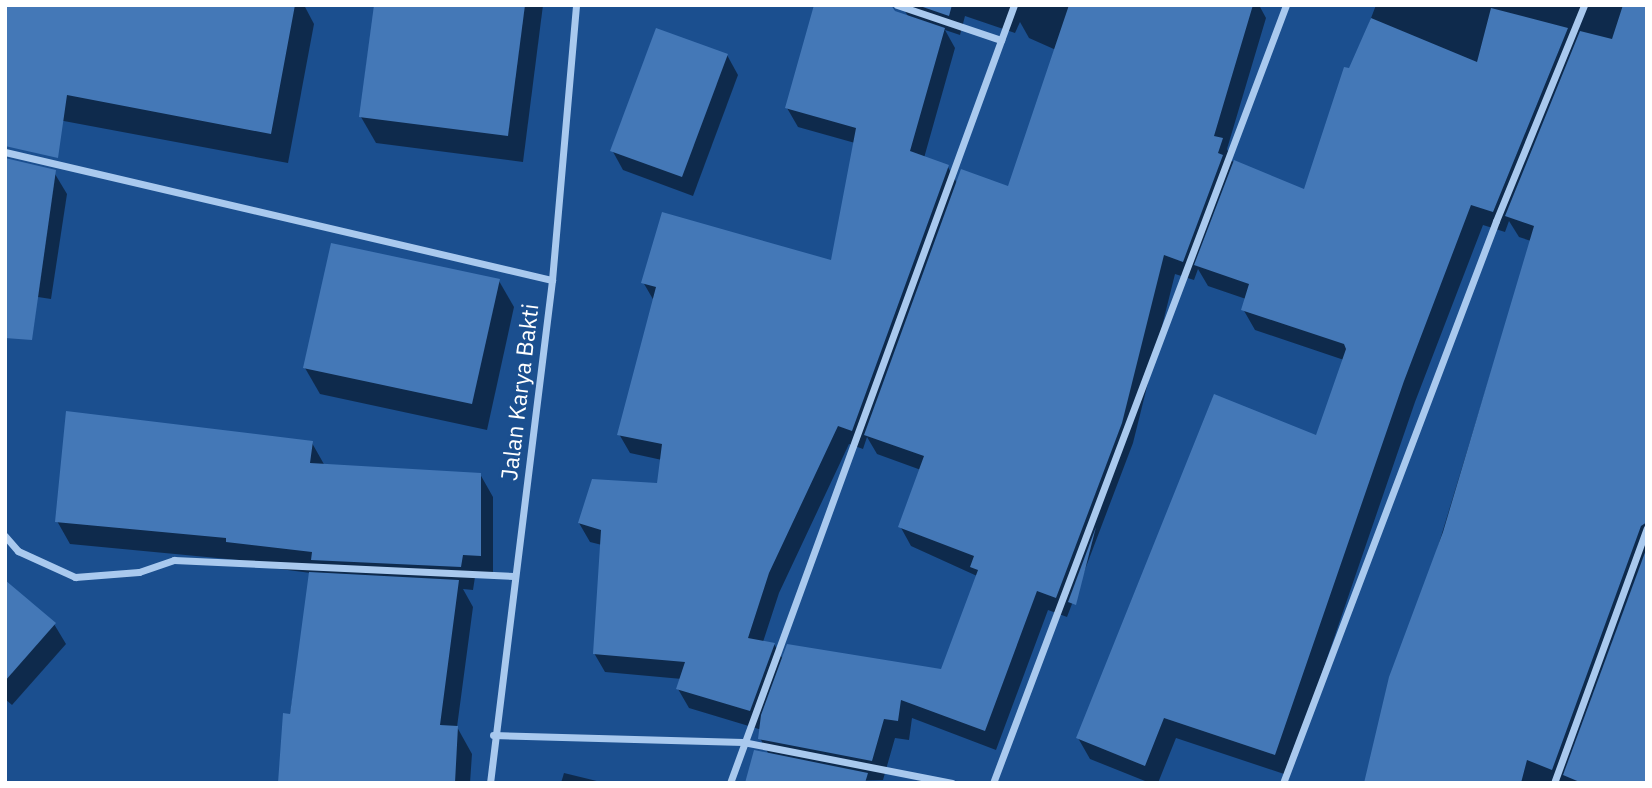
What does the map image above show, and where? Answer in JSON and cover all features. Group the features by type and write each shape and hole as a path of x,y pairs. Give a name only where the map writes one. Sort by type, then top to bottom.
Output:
{"street":[{"name":"Jalan Karya Bakti","path":"490,783 493,735 552,280 576,5"},
{"path":"897,5 1001,40"},
{"path":"730,783 1014,5"},
{"path":"993,783 1286,5"},
{"path":"1283,783 1496,221 1584,5"},
{"path":"5,152 552,280"},
{"path":"1554,783 1647,528"},
{"path":"5,536 18,551 75,577 139,572 174,559 514,576"},
{"path":"493,735 743,742 952,783"}],"building":[{"path":"5,5 295,5 271,134 67,95 58,158 5,146"},
{"path":"374,5 525,5 508,136 359,117"},
{"path":"814,5 891,5 895,11 945,28 910,151 949,165 852,431 838,426 769,573 748,638 775,643 750,711 676,689 685,662 593,654 601,530 578,523 592,479 657,483 662,444 617,435 656,287 641,283 662,212 831,260 856,128 785,108"},
{"path":"917,5 952,5 949,16"},
{"path":"1069,5 1253,5 1214,136 1223,138 1218,153 1223,155 1183,262 1164,255 1122,423 1056,598 1037,591 985,731 901,700 898,721 884,719 872,761 758,739 761,715 787,644 941,669 978,570 970,567 974,556 898,527 924,456 864,435 961,169 1008,186"},
{"path":"1623,5 1647,5 1647,522 1641,526 1552,770 1527,760 1521,783 1364,783 1389,677 1443,532 1534,226 1505,216 1580,31 1612,39"},
{"path":"1491,8 1568,28 1493,212 1471,205 1404,381 1275,755 1164,718 1145,766 1076,738 1214,394 1316,435 1346,349 1344,344 1241,310 1249,284 1194,265 1234,160 1304,189 1344,67 1349,68 1371,18 1477,62"},
{"path":"656,28 728,54 682,177 610,151"},
{"path":"5,158 56,170 32,340 5,338"},
{"path":"331,243 500,279 472,404 303,368"},
{"path":"66,411 313,441 310,463 481,473 481,556 463,555 461,567 311,560 312,552 226,542 226,538 55,522"},
{"path":"1096,527 1076,605 1068,602"},
{"path":"1647,547 1647,783 1582,783 1563,775"},
{"path":"309,572 459,580 440,725 458,726 455,783 278,783 283,713 290,714"},
{"path":"5,580 56,623 5,681"},
{"path":"754,750 868,773 865,783 745,783"}]}
